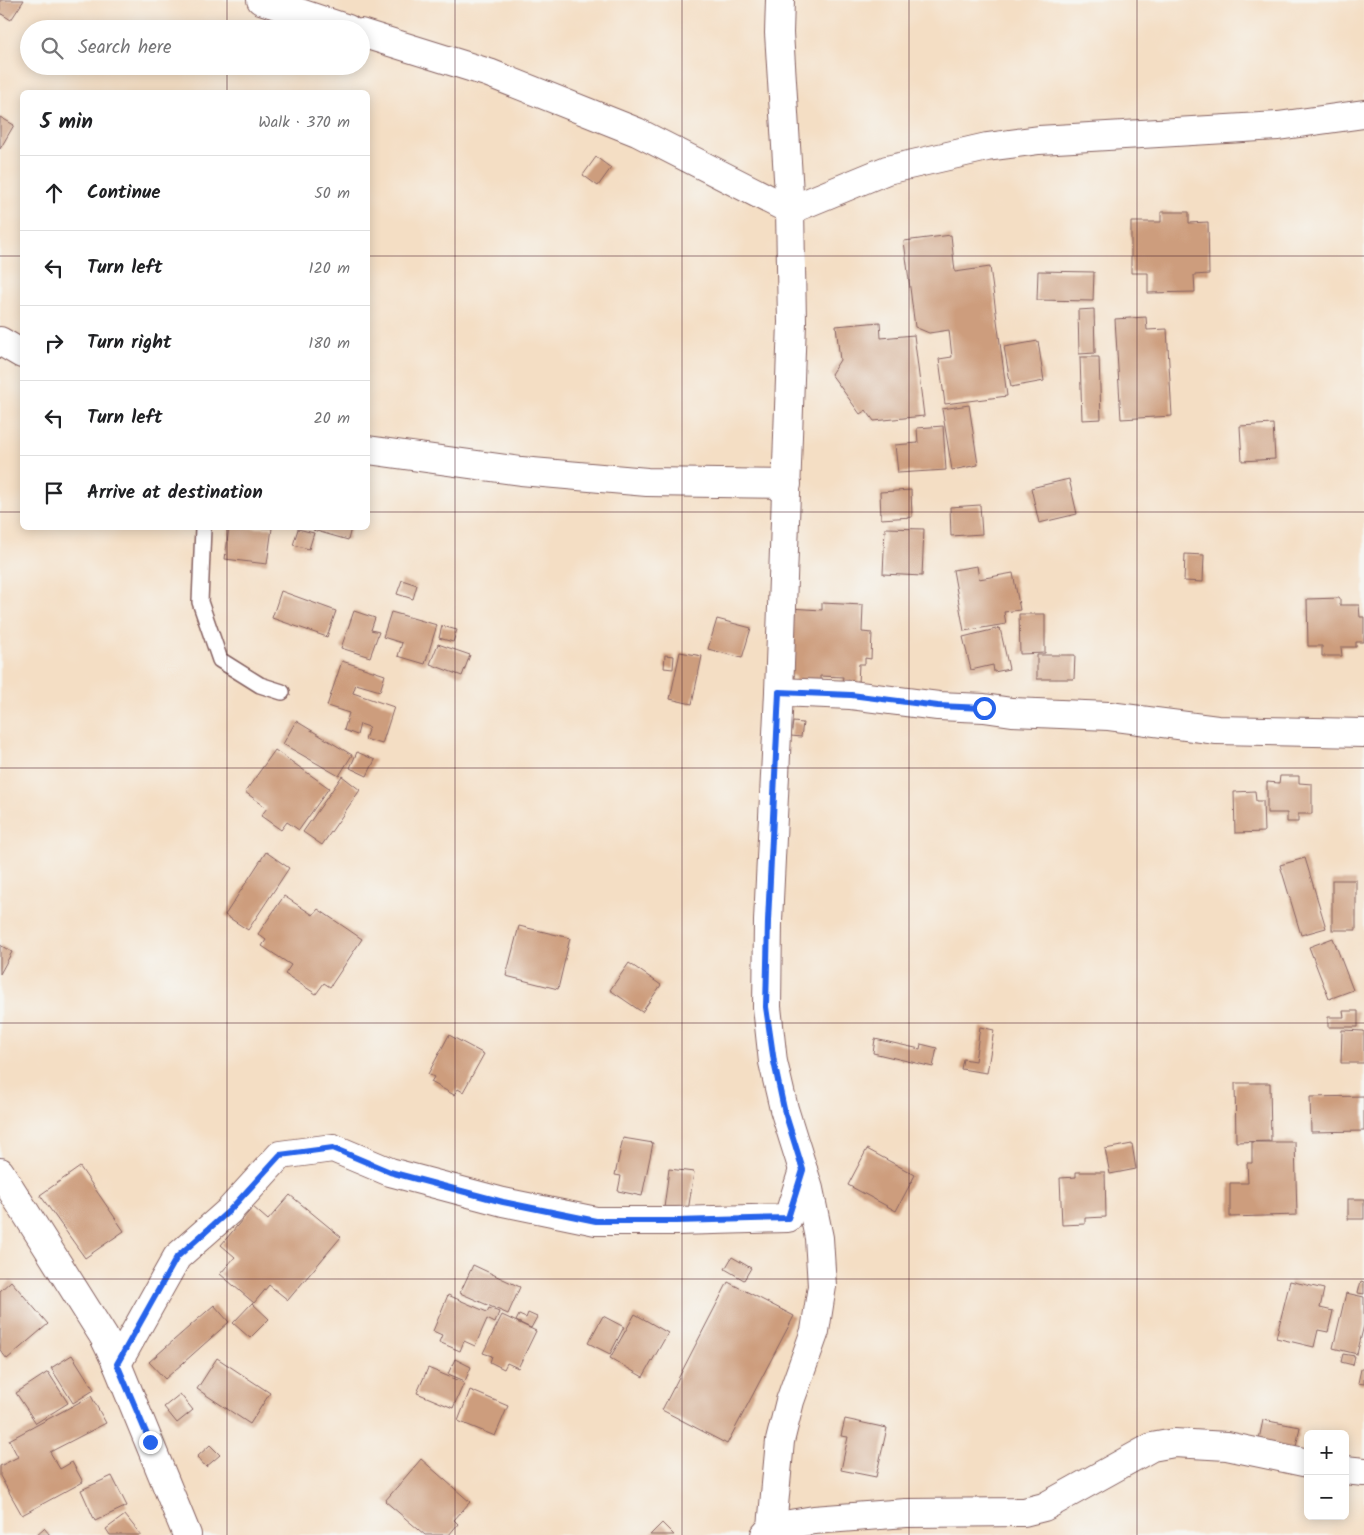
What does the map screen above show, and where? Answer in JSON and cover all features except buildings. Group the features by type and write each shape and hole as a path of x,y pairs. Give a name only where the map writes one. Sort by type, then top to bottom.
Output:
{"street":[{"path":"261,0 321,20"},
{"path":"780,0 779,33 790,210 792,322 766,1007 774,1062 784,1109 803,1170 819,1238 822,1286 815,1331 790,1401 780,1441 768,1531 814,1520 906,1513 1024,1512 1044,1508 1152,1448 1174,1443 1227,1446 1304,1462"},
{"path":"370,36 489,73 637,132 790,210 887,170 987,147 1039,140 1278,126 1364,114"},
{"path":"0,341 20,353"},
{"path":"370,450 521,470 647,482 787,484"},
{"path":"779,692 851,695 938,706 984,708 1012,712 1109,716 1217,730 1364,733"},
{"path":"117,1364 177,1257 229,1211 280,1155 333,1148 390,1172 503,1202 596,1221 788,1218 803,1170"},
{"path":"0,1172 104,1337 117,1364 187,1535"},
{"path":"1349,1470 1364,1472"}],"lane":[{"path":"203,530 200,602 220,660 260,685 282,692"}],"route":[{"path":"150,1442 117,1364 177,1257 229,1211 280,1155 333,1148 390,1172 503,1202 596,1221 788,1218 803,1170 784,1109 774,1062 766,1007 768,921 779,692 851,695 938,706 984,708"}]}
